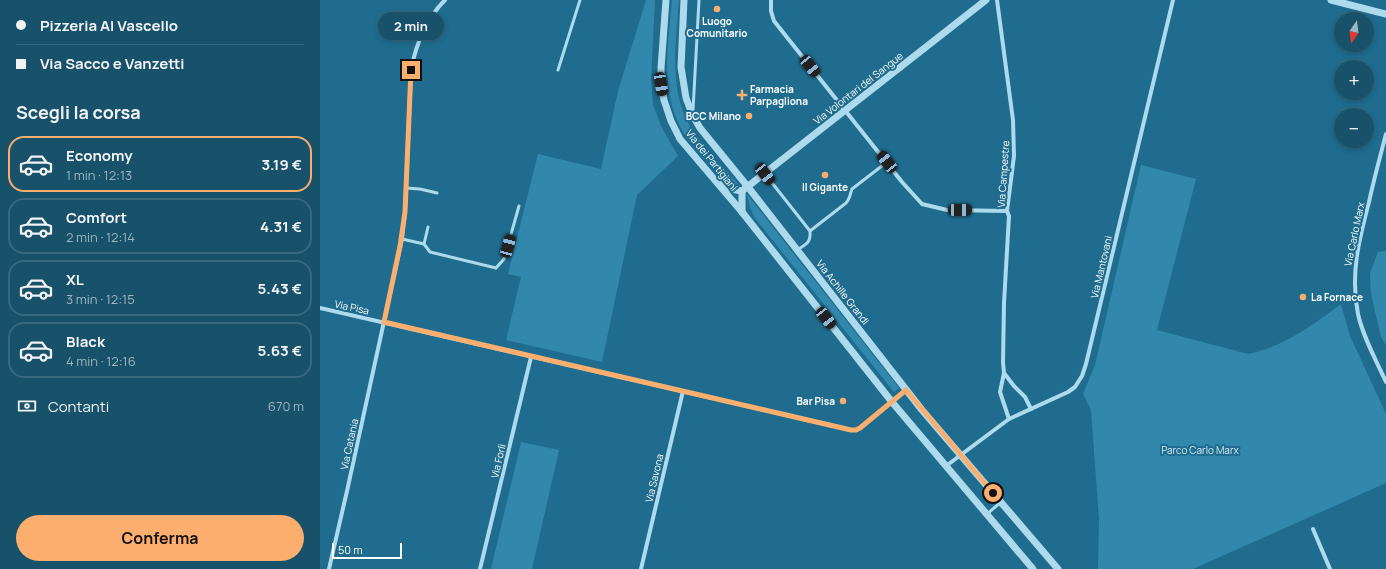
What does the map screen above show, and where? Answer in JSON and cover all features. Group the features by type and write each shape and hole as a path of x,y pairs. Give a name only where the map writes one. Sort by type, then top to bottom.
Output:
{"street":[{"name":"Via Catania","path":"329,569 402,239 405,212 411,70 422,34 445,0"},
{"name":"Via dei Partigiani","path":"666,0 661,84 671,122 680,139 742,212"},
{"name":"Via dei Partigiani","path":"684,0 681,67 686,98 693,116 700,128 745,189"},
{"path":"771,0 771,11 774,21 922,204 946,210 1007,211"},
{"name":"Via Volontari del Sangue","path":"745,189 986,0"},
{"name":"Via Campestre","path":"997,0 1013,120 1014,156 1007,211 1009,216 1004,303 1004,373 1000,392 1009,419"},
{"name":"Via Mantovani","path":"946,466 1009,419 1068,392 1075,387 1082,376 1098,319 1173,0"},
{"path":"1331,0 1386,14"},
{"name":"Via Carlo Marx","path":"1386,134 1356,254 1354,274 1355,294 1360,320 1386,382"},
{"path":"712,177 731,189 745,189 742,212 892,402 1033,569"},
{"name":"Via Achille Grandi","path":"745,189 797,250 922,410 1058,569"},
{"name":"Via Pisa","path":"320,308 851,430 860,428 906,390"},
{"name":"Via Forlì","path":"480,569 531,357"},
{"path":"1004,373 1025,397 1031,409"},
{"name":"Via Savona","path":"641,569 683,391"},
{"path":"1312,529 1330,569"}],"lane":[{"path":"558,70 580,0"},
{"path":"693,116 699,0"},
{"path":"810,231 846,203 849,200 852,190 887,162"},
{"path":"765,174 810,231 811,238 808,243 797,250"},
{"path":"406,188 420,189 437,193"},
{"path":"402,239 424,244 430,252 496,268 504,259 519,206"},
{"path":"424,244 428,227"},
{"path":"987,514 1001,502"}],"green space":[{"path":"646,0 655,0 651,81 653,104 661,126 678,156 637,195 602,362 506,340 521,277 508,274 538,154 601,169 618,91"},
{"path":"672,0 679,0 675,69 680,103 686,119 695,134 739,185 728,181 715,170 686,137 676,118 668,85 667,68 667,51"},
{"name":"Parco Carlo Marx","path":"1141,165 1196,179 1157,330 1248,354 1261,351 1285,341 1320,320 1341,304 1350,336 1386,414 1386,483 1193,569 1098,569 1099,519 1091,410 1083,394 1095,365"},
{"path":"747,194 899,388 894,392 754,217"},
{"path":"1386,251 1386,345 1381,337 1371,294 1370,273 1378,252"},
{"path":"521,442 559,450 532,569 491,569"}],"place":[{"name":"Luogo Comunitario","path":"717,9"},
{"name":"Farmacia Parpagliona","path":"742,95"},
{"name":"BCC Milano","path":"749,116"},
{"name":"Il Gigante","path":"825,175"},
{"name":"La Fornace","path":"1303,297"},
{"name":"Bar Pisa","path":"843,401"}],"route":[{"path":"411,70 405,212 400,246 384,322 851,430 860,428 906,390 993,493"}]}
